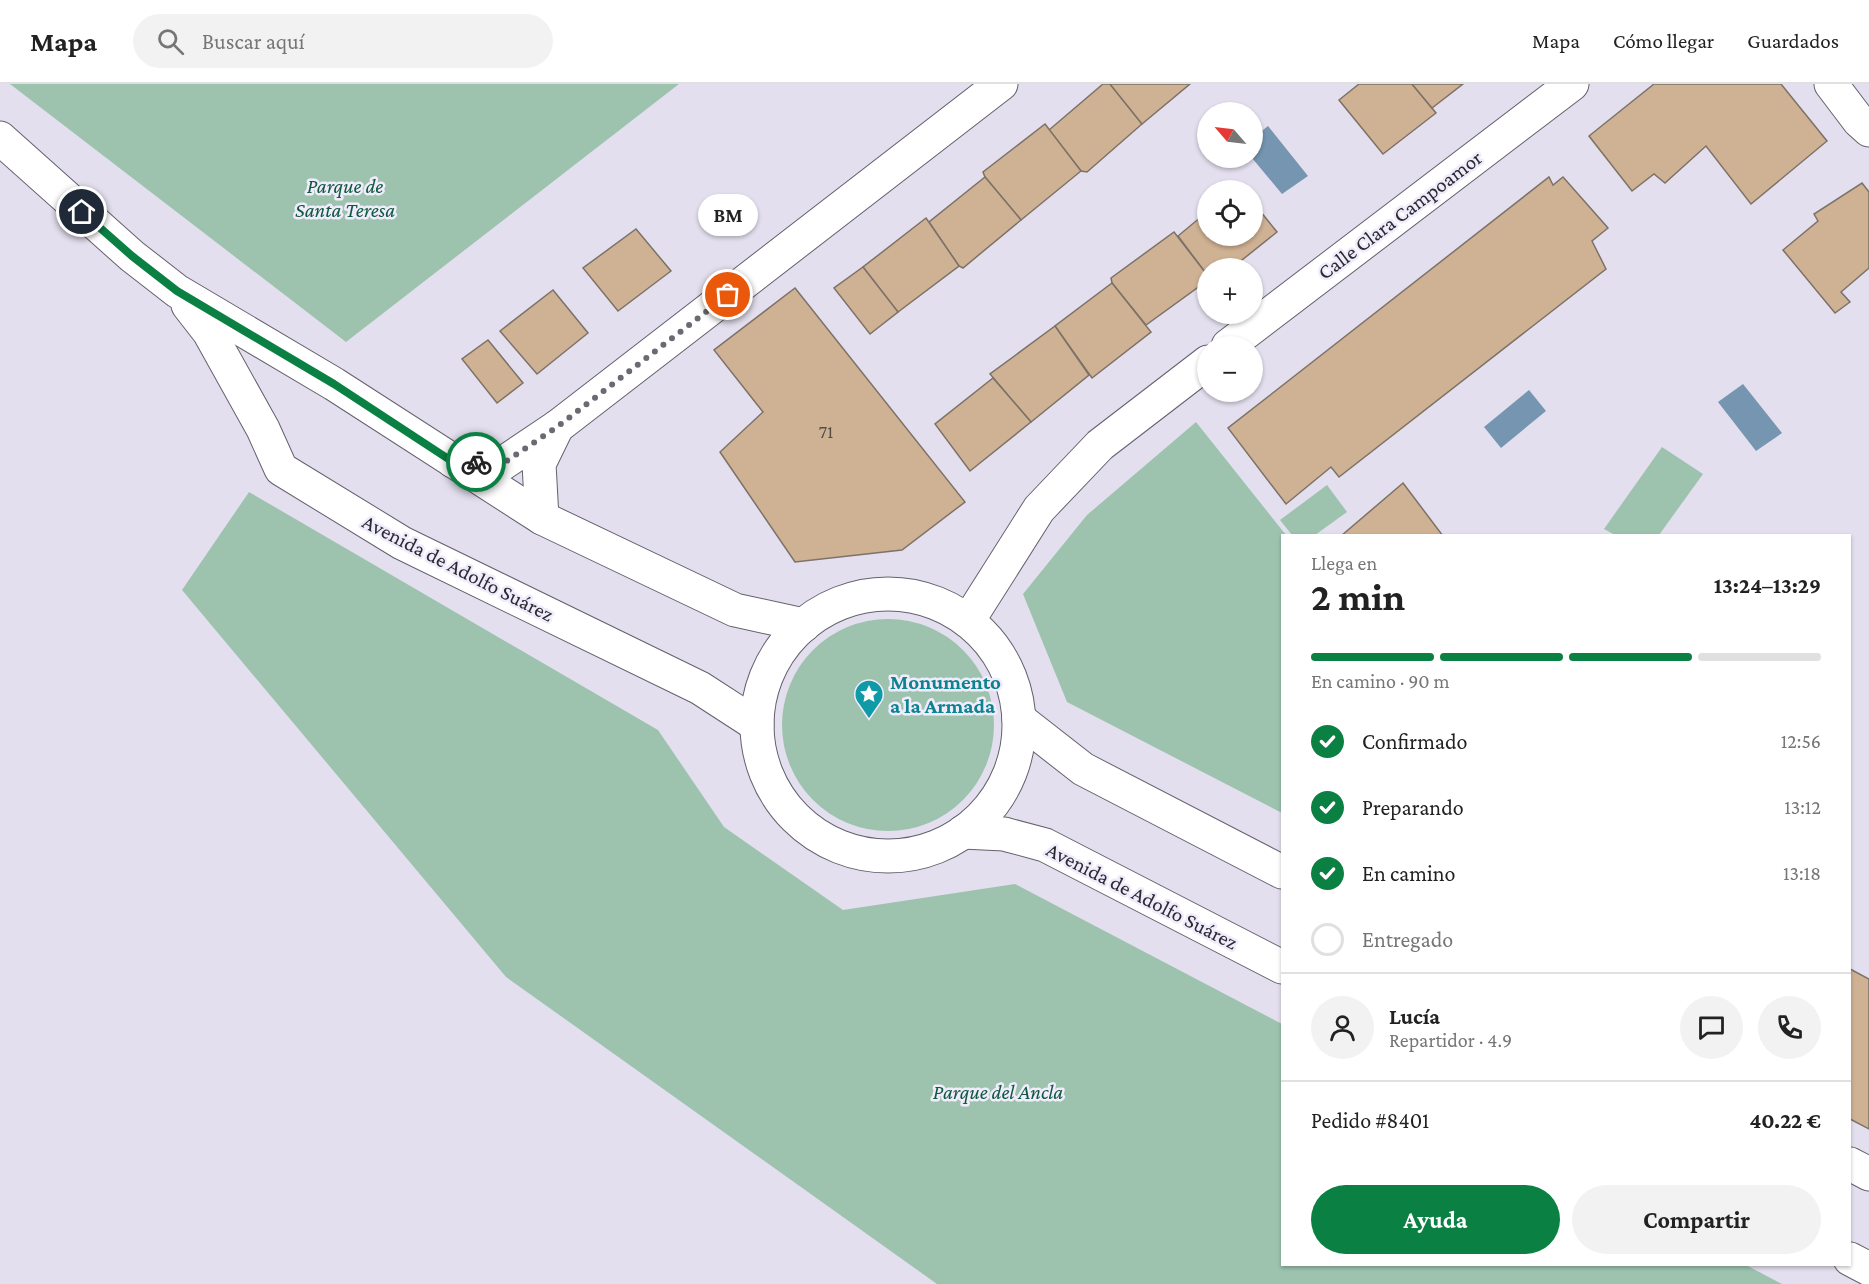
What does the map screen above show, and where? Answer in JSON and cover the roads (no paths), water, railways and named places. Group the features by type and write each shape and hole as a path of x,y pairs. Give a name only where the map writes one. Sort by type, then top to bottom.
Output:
{"street":[{"path":"450,460 502,464 557,427 1000,84"},
{"name":"Calle Clara Campoamor","path":"1241,336 1572,84"},
{"path":"1831,84 1859,121 1869,130"},
{"name":"Avenida de Adolfo Suárez","path":"0,138 132,256 177,291 334,384 542,518 735,610 804,625"},
{"name":"Avenida de Adolfo Suárez","path":"177,291 209,332 263,429 281,469 402,543 700,688 757,725"},
{"path":"968,621 1039,509 1100,445 1197,370"},
{"path":"542,518 539,464 557,427"},
{"path":"868,595 903,595 938,603 968,621 989,641 1005,665 1014,691 1019,720 1016,752 1005,783 987,810 963,832 934,848 904,855 873,856 842,848 814,833 790,812 772,786 761,757 757,725 760,697 769,670 784,645 804,625 834,605 868,595"},
{"path":"1019,720 1083,769 1281,871"},
{"name":"Avenida de Adolfo Suárez","path":"963,832 1004,834 1045,845 1281,966"},
{"path":"1851,1165 1869,1174"},
{"path":"1851,1260 1869,1269"}],"water":[{"path":"1268,126 1308,176 1282,194 1260,168 1263,168 1263,130"},
{"path":"1743,384 1782,433 1756,451 1718,402"},
{"path":"1529,390 1546,411 1501,448 1484,427"}],"place":[{"name":"BM","path":"728,295"},
{"name":"Monumento a la Armada","path":"869,720"}],"park label":[{"name":"Parque de Santa Teresa","path":"345,198"},
{"name":"Parque del Ancla","path":"998,1092"}]}
